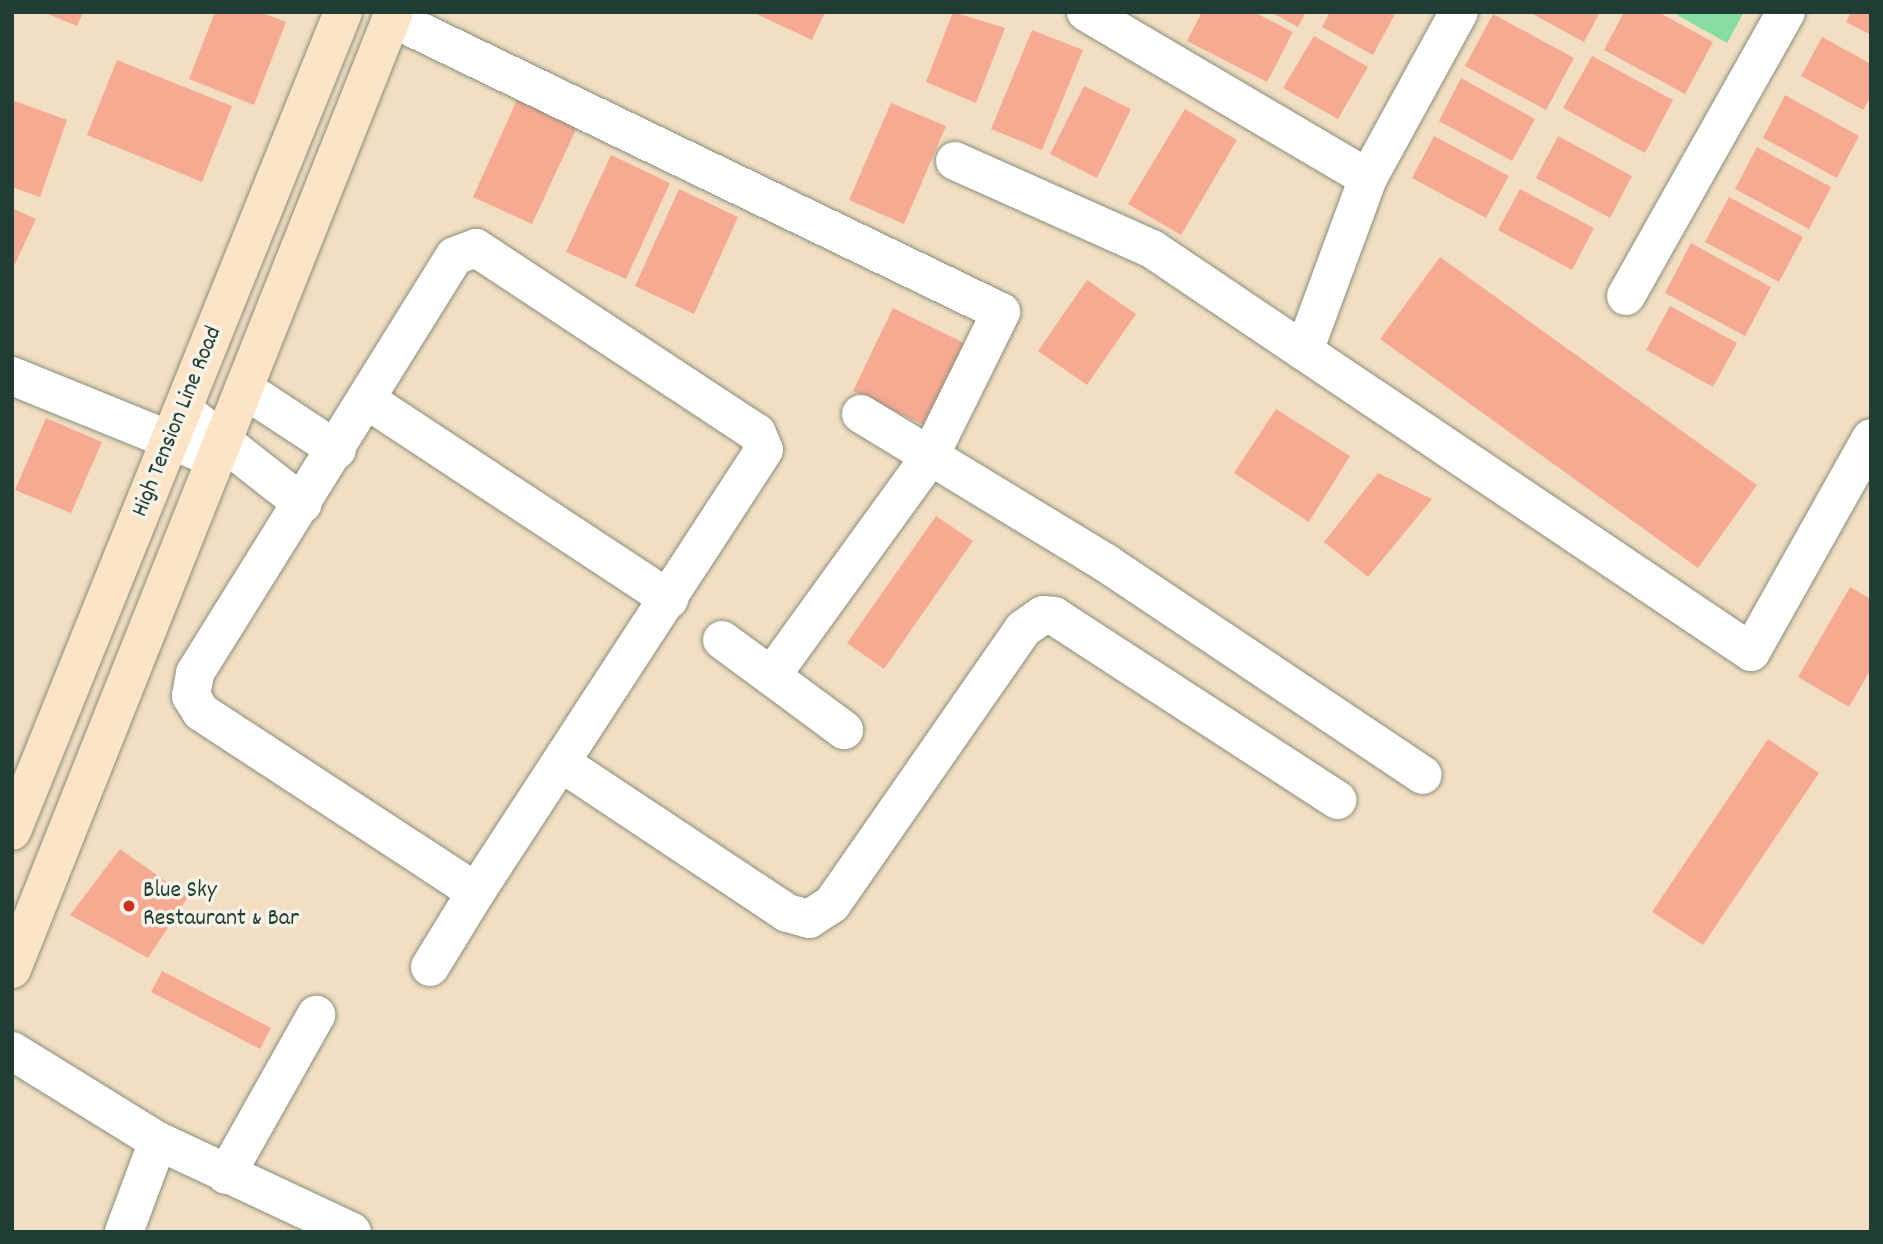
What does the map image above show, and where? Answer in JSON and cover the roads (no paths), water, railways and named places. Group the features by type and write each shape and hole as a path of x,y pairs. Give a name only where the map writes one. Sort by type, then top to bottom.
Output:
{"main road":[{"path":"12,969 393,15"},
{"name":"High Tension Line Road","path":"12,831 176,426 333,16"}],"street":[{"path":"1086,12 1368,178"},
{"path":"1304,351 1368,178 1459,12"},
{"path":"393,15 1001,312 929,458 771,676"},
{"path":"1626,296 1778,15"},
{"path":"955,161 1152,249 1751,652 1871,438"},
{"path":"430,967 762,457 761,437 484,251 467,248 455,256 337,450 195,673 195,706 477,892"},
{"path":"12,376 176,426 220,450 303,504"},
{"path":"244,389 337,450"},
{"path":"367,400 669,599"},
{"path":"861,414 929,458 1106,563 1423,775"},
{"path":"563,764 787,913 809,919 832,904 1023,629 1043,615 1054,616 1337,800"},
{"path":"722,640 844,730"},
{"path":"226,1175 316,1015"},
{"path":"12,1051 158,1141 352,1232"},
{"path":"124,1232 158,1141"}],"place":[{"name":"Blue Sky Restaurant & Bar","path":"129,906"}]}
